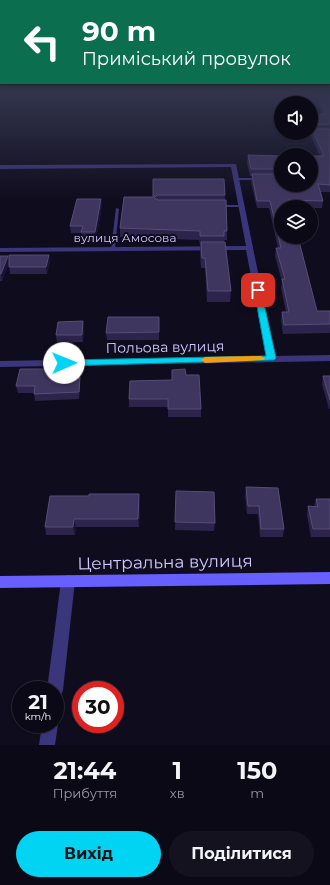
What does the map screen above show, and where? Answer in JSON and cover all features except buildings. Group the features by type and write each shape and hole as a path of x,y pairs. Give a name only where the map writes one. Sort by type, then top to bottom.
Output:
{"main road":[{"name":"Центральна вулиця","path":"0,582 330,578"}],"street":[{"path":"0,167 234,165 271,358"},
{"name":"вулиця Амосова","path":"0,250 249,248"},
{"name":"Польова вулиця","path":"0,364 330,358"},
{"path":"56,681 68,582"},
{"path":"47,745 49,733"}],"lane":[{"path":"236,180 266,179"},
{"path":"211,206 242,206"},
{"path":"113,249 117,209"}],"slow traffic":[{"path":"205,360 261,359"}],"route":[{"path":"64,363 271,358 258,290"}]}
